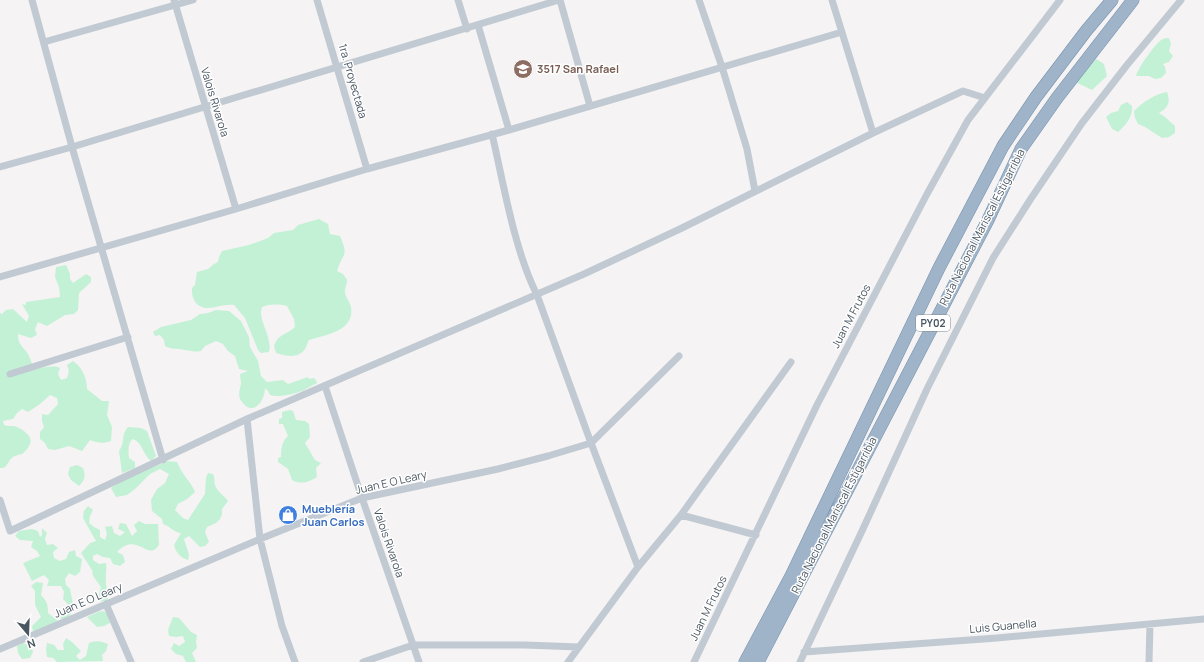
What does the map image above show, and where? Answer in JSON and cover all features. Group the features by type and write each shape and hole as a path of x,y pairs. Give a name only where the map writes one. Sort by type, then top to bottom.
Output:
{"highway":[{"name":"Ruta Nacional Mariscal Estigarribia","path":"745,662 790,576 938,268 1003,146 1036,97 1086,31 1112,0"},
{"name":"Ruta Nacional Mariscal Estigarribia","path":"758,662 988,220 1021,149 1057,98 1133,0"}],"street":[{"path":"32,0 72,147 163,460"},
{"path":"44,42 175,3 193,0"},
{"name":"1ra. Proyectada","path":"317,0 367,169"},
{"path":"458,0 467,29"},
{"path":"0,167 72,147 560,0 590,106"},
{"path":"699,0 722,67 747,149 755,191"},
{"path":"832,0 874,133"},
{"name":"Juan M Frutos","path":"694,662 817,405 927,194 968,120 1060,0"},
{"path":"800,662 927,389 993,258 1082,123 1181,0"},
{"name":"Valois Rivarola","path":"175,3 236,209"},
{"path":"478,25 509,130"},
{"path":"0,277 102,249 367,169 509,130 842,32"},
{"path":"0,500 10,531 247,419 584,274 963,91 985,98"},
{"path":"492,134 515,234 530,282 537,294 638,567"},
{"path":"10,374 128,337"},
{"name":"Juan E O Leary","path":"0,649 260,539 362,498 498,469 562,453 591,443 679,356"},
{"path":"568,662 638,567 681,515 791,362"},
{"name":"Valois Rivarola","path":"326,386 362,498 418,662"},
{"path":"247,419 260,539 282,626 295,662"},
{"path":"681,515 756,535"},
{"path":"106,604 131,662"},
{"name":"Luis Guanella","path":"804,652 997,638 1204,618"},
{"path":"1149,662 1150,624"},
{"path":"363,662 413,645 525,645 579,648"}],"green space":[{"path":"1169,38 1171,44 1169,51 1173,56 1169,62 1163,64 1166,73 1161,78 1155,79 1149,76 1136,76 1137,72 1156,45 1163,39"},
{"path":"1093,57 1104,64 1107,76 1092,90 1073,81"},
{"path":"1167,92 1169,102 1167,107 1159,113 1175,126 1175,133 1169,137 1162,138 1138,124 1134,111 1149,99"},
{"path":"1127,102 1132,106 1131,114 1126,124 1118,132 1112,129 1106,117 1111,113 1118,111 1121,105"},
{"path":"319,219 328,224 330,234 340,236 345,251 337,271 343,274 347,280 345,292 351,307 351,315 349,322 338,331 309,340 305,349 299,354 288,356 276,353 274,346 276,342 280,337 295,327 294,319 287,306 265,306 262,307 261,312 270,346 269,352 261,353 258,350 245,318 234,305 204,308 197,304 193,299 192,288 195,285 197,272 208,269 218,262 222,251 249,245 268,238 274,233 293,230 298,225"},
{"path":"66,265 70,274 70,279 73,283 86,274 91,277 91,282 79,293 78,310 74,314 65,315 47,326 38,322 35,329 37,335 31,338 18,334 19,342 27,353 34,368 54,366 60,368 58,374 61,380 67,378 69,371 67,365 73,361 79,366 85,377 87,389 102,401 109,401 107,415 112,427 111,441 100,443 90,440 82,451 69,446 55,450 48,449 45,443 40,439 40,432 44,427 42,414 48,415 58,404 57,398 50,395 28,412 22,409 13,419 3,421 4,425 13,426 23,430 31,441 26,451 22,454 16,455 5,467 0,468 0,313 2,314 6,310 13,309 27,322 29,316 22,304 26,305 26,302 60,297 59,287 55,277 56,267"},
{"path":"216,310 229,311 241,321 249,337 250,347 258,361 261,376 267,382 283,380 288,384 308,377 309,379 314,378 317,382 316,384 302,391 282,396 270,395 265,388 263,398 258,406 250,408 240,400 239,395 241,383 240,374 248,371 239,369 235,356 228,351 223,344 216,341 205,346 201,351 172,348 165,346 164,340 160,335 155,336 153,332 161,327 191,320 200,314"},
{"path":"290,410 293,411 296,420 305,421 309,424 310,437 305,443 315,460 321,463 316,468 317,477 305,482 295,482 292,480 288,469 278,462 278,458 281,457 283,443 288,436 283,424 279,424 279,419 282,418 282,412"},
{"path":"128,427 141,428 147,431 156,456 151,461 138,442 132,439 128,450 129,458 135,462 135,468 122,473 119,451 124,434"},
{"path":"167,461 177,462 195,492 178,504 175,510 183,518 188,520 205,494 206,478 208,473 213,474 216,487 228,501 222,509 220,519 216,523 207,527 205,532 209,542 205,546 200,547 189,536 184,539 189,555 188,560 179,555 174,545 181,533 163,524 162,519 152,511 151,500 157,489 165,483 169,474 160,469 150,474 127,495 116,497 111,488 128,478"},
{"path":"77,465 83,468 84,473 84,480 79,486 71,480 68,474 70,467"},
{"path":"88,506 93,510 89,523 100,530 100,537 105,540 107,534 105,527 112,526 114,533 120,536 125,532 118,529 120,523 126,524 132,536 137,531 134,525 139,521 145,524 158,524 159,545 154,550 134,545 123,547 117,552 123,555 125,562 120,566 113,564 110,558 97,554 93,556 93,560 99,564 106,563 107,602 100,601 99,594 101,587 93,576 92,570 81,553 90,543 96,541 83,518 84,511"},
{"path":"42,528 47,533 45,539 47,545 53,544 58,548 53,552 54,558 60,561 66,559 69,552 75,550 76,556 82,559 80,572 75,576 69,573 65,579 66,585 70,589 74,609 66,621 60,618 58,612 64,609 68,604 63,599 64,592 61,586 47,586 49,580 44,575 32,581 23,563 40,556 37,551 31,547 33,541 20,540 15,536 19,531 32,529 38,531 40,537 42,535"},
{"path":"36,582 43,583 41,595 47,603 48,613 58,621 33,632 32,626 41,617 35,605 35,591 31,586"},
{"path":"104,611 109,616 110,623 104,626 97,627 87,617 98,612"},
{"path":"173,617 179,618 191,632 197,635 197,648 192,653 196,662 186,662 183,656 176,654 171,649 174,643 179,646 185,642 183,636 169,636 168,630"},
{"path":"66,638 81,651 76,656 80,660 86,656 89,643 98,641 108,644 106,651 102,655 103,661 57,662 53,658 47,657 47,643 54,645 58,650 64,650 63,644"},
{"path":"23,643 31,646 33,652 30,658 22,659 18,653 17,646"}],"place":[{"name":"3517 San Rafael","path":"523,69"},
{"name":"Mueblería Juan Carlos","path":"288,515"}]}
